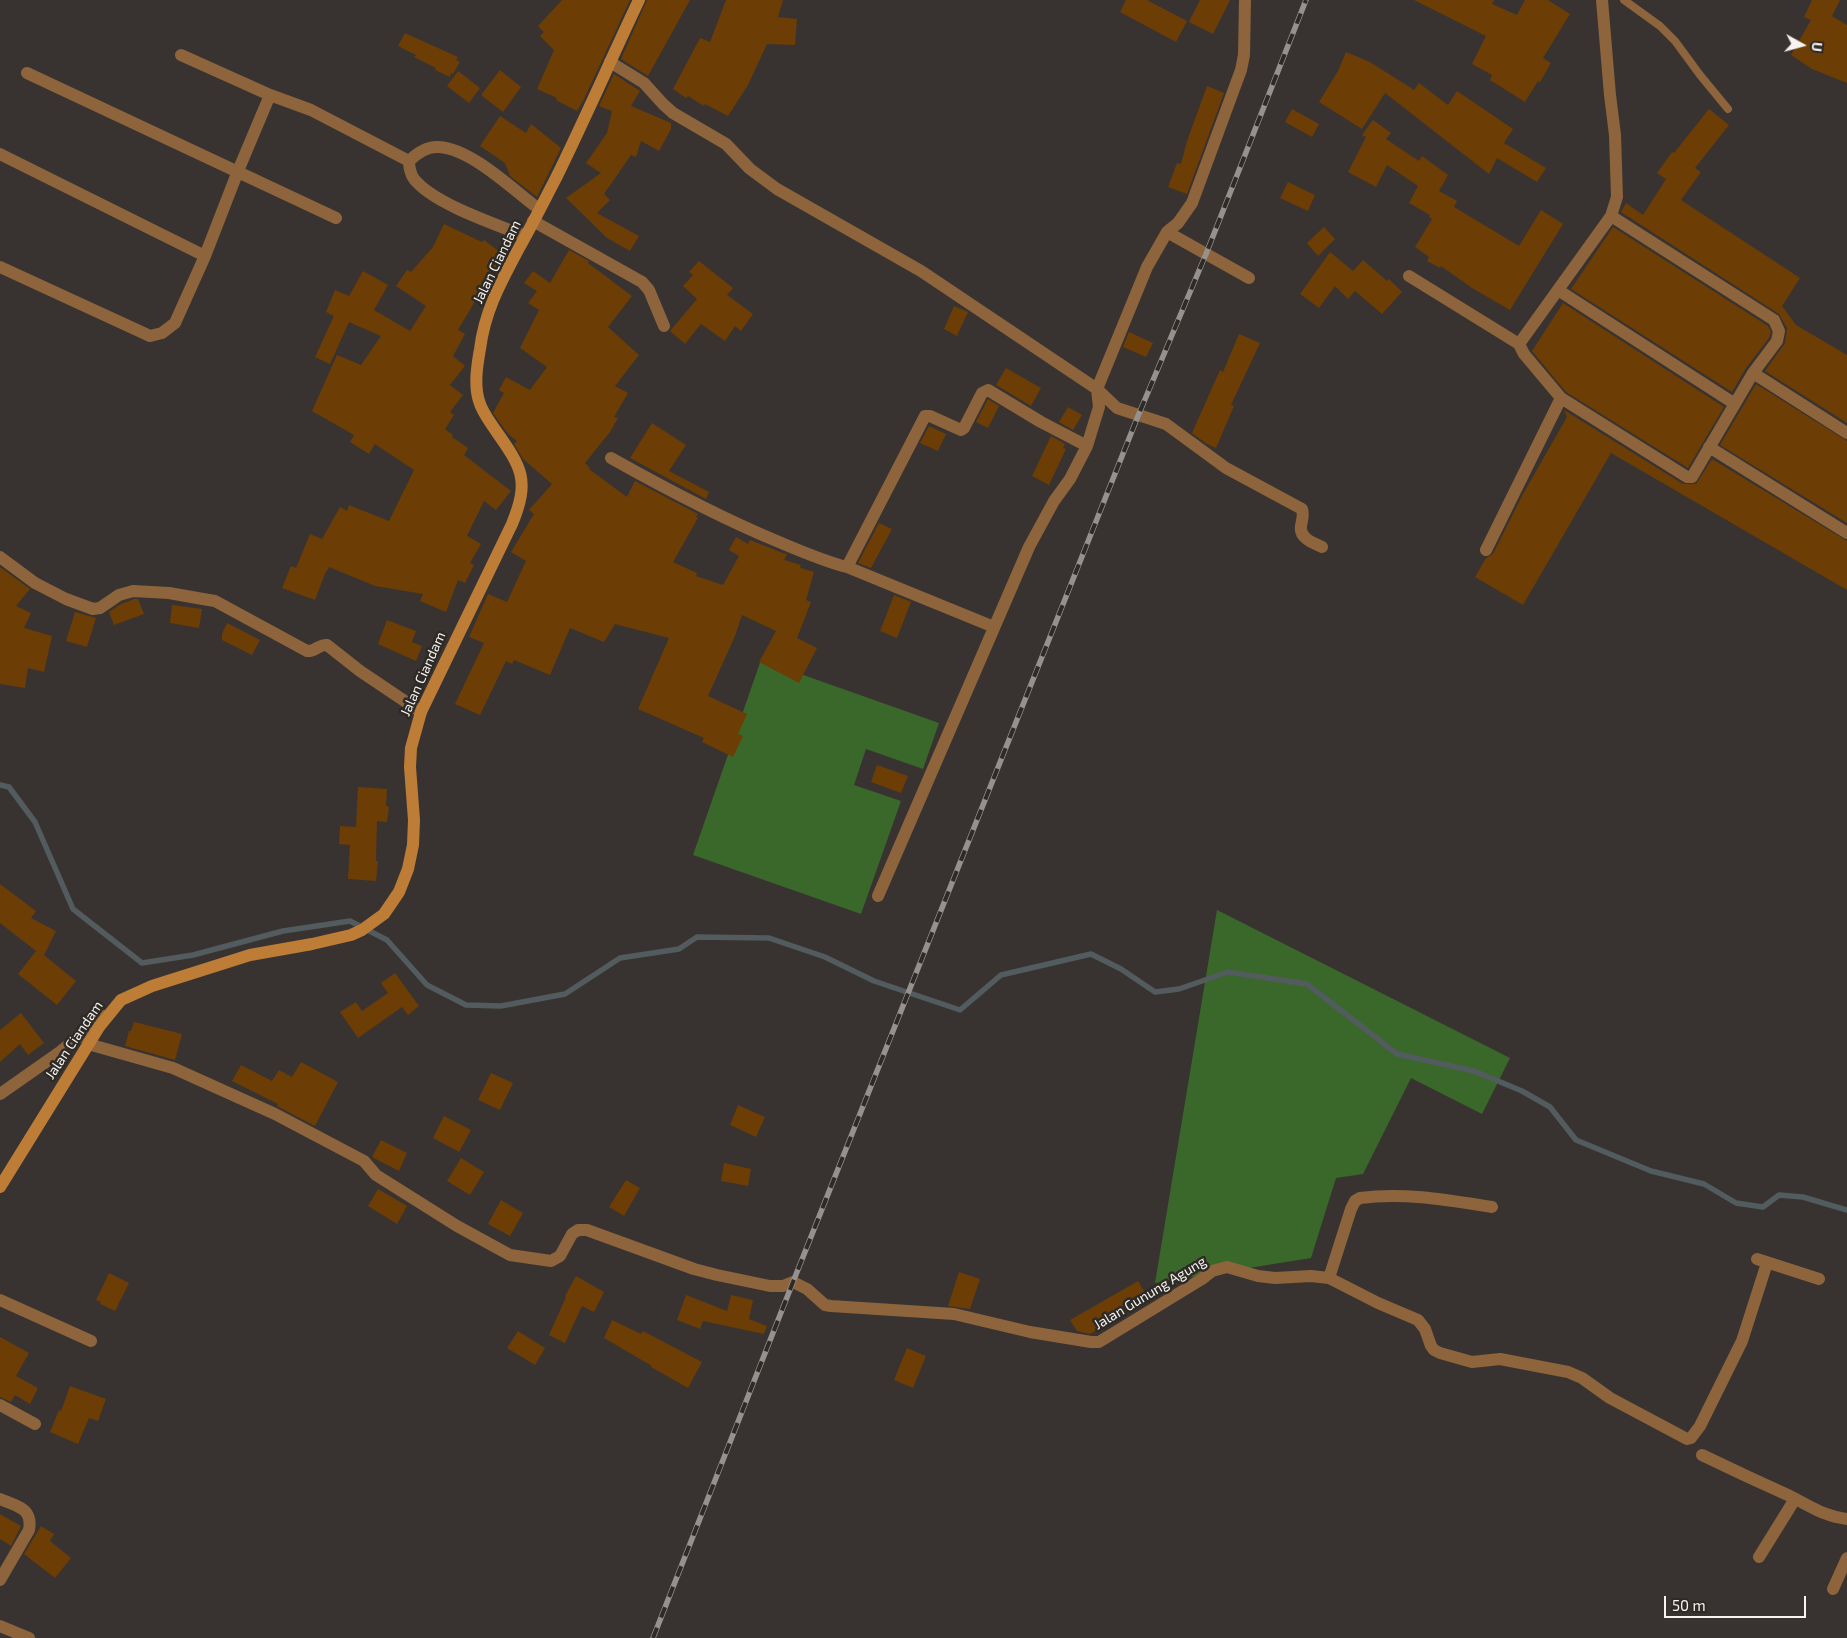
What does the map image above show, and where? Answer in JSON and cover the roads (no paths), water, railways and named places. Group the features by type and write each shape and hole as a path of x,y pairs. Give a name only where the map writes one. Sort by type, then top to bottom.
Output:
{"street":[{"name":"Jalan Ciandam","path":"0,1187 88,1044 120,1000 134,993 250,955 337,939 362,930 376,921 391,906 399,892 410,858 414,820 410,767 411,748 421,712 520,504 523,491 521,472 484,411 480,403 476,384 480,347 491,302 536,215 639,0"},
{"path":"878,896 1029,547 1054,501 1074,473 1087,446 1099,407 1097,388 1147,267 1167,232 1178,223 1192,202 1236,87 1244,55 1245,0"},
{"path":"1519,344 1610,216 1617,198 1615,135 1602,0"},
{"path":"181,54 270,95 311,110 409,161"},
{"path":"610,62 644,83 673,113 726,144 750,169 777,188 921,271 1097,388 1117,408 1166,424 1226,468 1302,510 1304,515 1300,529 1302,534 1309,541 1322,547"},
{"path":"27,73 336,218"},
{"path":"0,267 150,336 162,332 175,323 205,256 270,95"},
{"path":"525,236 441,201 414,179 409,170 409,161 418,152 438,146 456,150 476,161 536,215 642,282 649,290 664,326"},
{"path":"0,154 205,256"},
{"path":"1409,276 1519,344 1524,354 1561,398 1687,476 1692,476 1753,374 1777,341 1779,331 1774,320 1610,216"},
{"path":"1167,232 1249,278"},
{"path":"1558,290 1735,404"},
{"path":"1753,374 1847,433"},
{"path":"847,567 925,416 930,416 961,430 964,428 982,393 988,390 1041,422 1087,446"},
{"path":"1486,550 1561,398"},
{"path":"1709,447 1847,533"},
{"path":"611,458 672,492 734,523 812,556 847,567 994,627"},
{"path":"0,557 35,583 66,599 93,609 100,608 125,592 133,591 169,593 215,601 308,651 327,644 360,670 421,712"},
{"path":"0,1094 60,1052 112,1010"},
{"name":"Jalan Gunung Agung","path":"88,1044 173,1068 276,1114 364,1162 376,1175 457,1226 510,1255 551,1261 560,1256 572,1234 578,1230 587,1230 678,1264 717,1275 770,1286 783,1286 793,1282 807,1289 825,1304 831,1306 954,1314 1030,1332 1091,1342 1099,1342 1212,1271 1219,1269 1227,1267 1258,1276 1275,1278 1311,1276 1329,1278 1378,1303 1418,1320 1426,1329 1431,1346 1440,1353 1472,1362 1500,1359 1568,1372 1582,1378 1610,1398 1687,1439 1691,1438 1700,1426 1742,1341 1762,1261 1819,1279"},
{"path":"1329,1278 1355,1201 1360,1198 1415,1196 1442,1198 1492,1207"},
{"path":"0,1300 92,1341"},
{"path":"0,1404 35,1424"},
{"path":"1702,1455 1812,1509 1827,1515 1847,1519"},
{"path":"0,1499 24,1510 31,1522 29,1530 0,1580"},
{"path":"1759,1557 1795,1499"},
{"path":"1833,1589 1847,1558"},
{"path":"0,1626 29,1638"}],"lane":[{"path":"1624,0 1660,26 1675,41 1700,76 1728,109"}],"waterway":[{"path":"0,785 9,787 35,822 73,909 142,963 193,955 283,931 350,921 387,940 427,985 466,1005 501,1006 565,994 620,958 679,949 697,937 769,938 825,957 874,981 960,1010 1001,975 1091,954 1121,969 1155,992 1179,989 1228,972 1307,984 1397,1054 1474,1071 1522,1091 1550,1107 1576,1140 1651,1171 1704,1184 1736,1203 1763,1207 1779,1195 1803,1197 1847,1210"}],"railway":[{"path":"653,1638 1138,416 1206,254 1306,0"}]}
